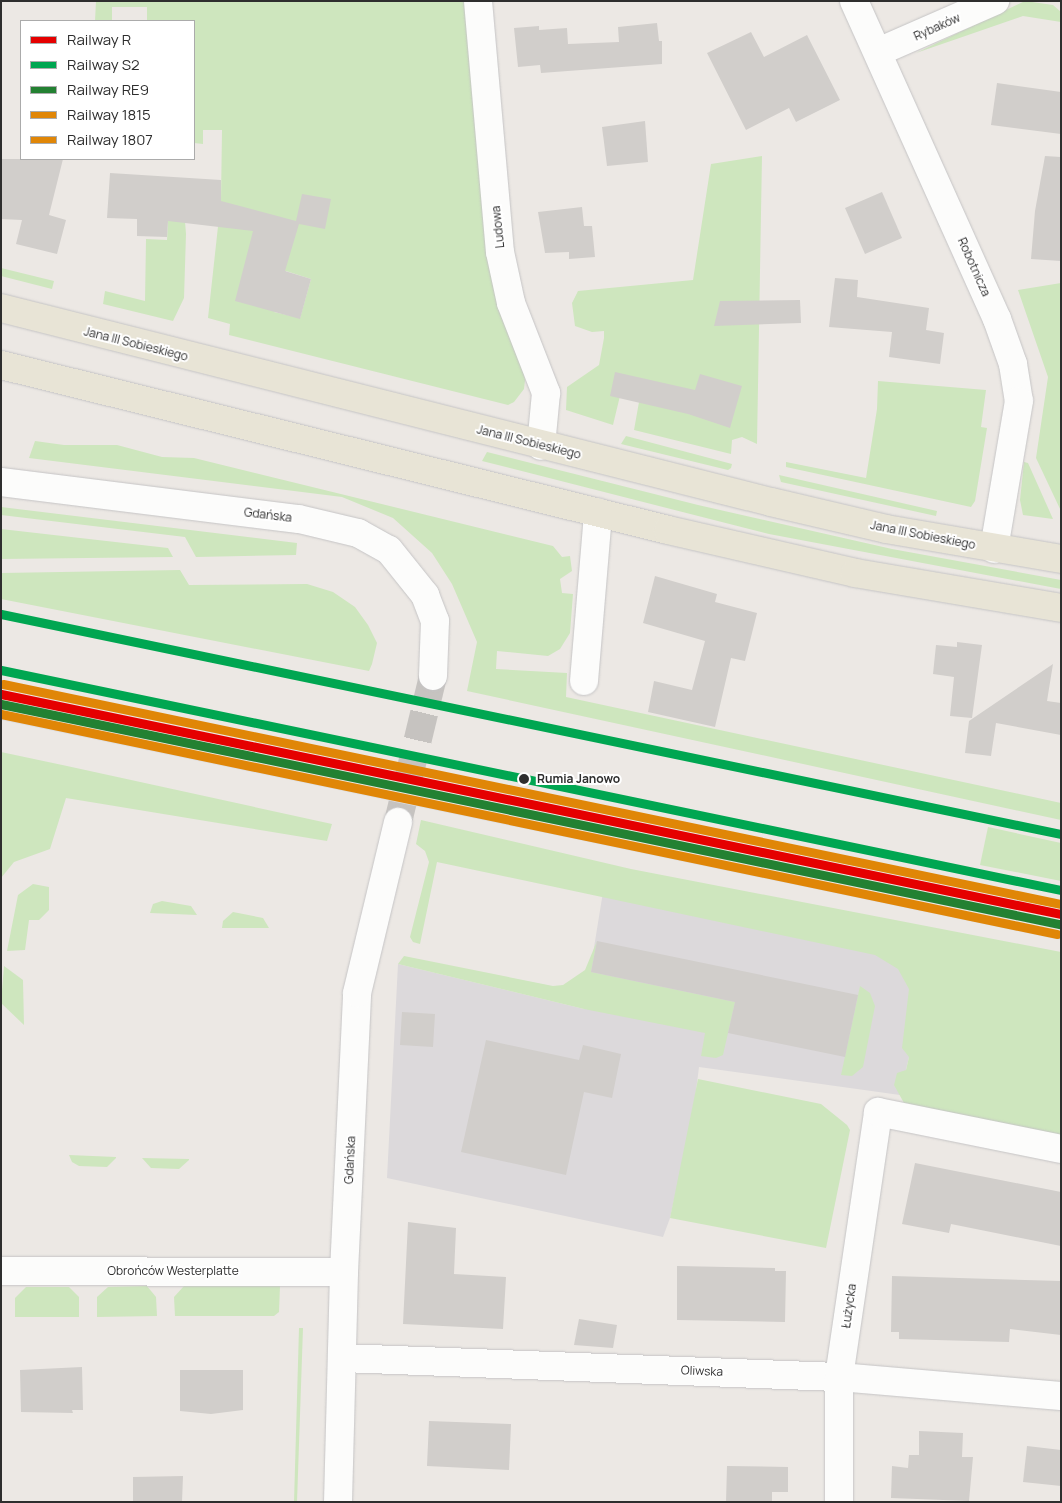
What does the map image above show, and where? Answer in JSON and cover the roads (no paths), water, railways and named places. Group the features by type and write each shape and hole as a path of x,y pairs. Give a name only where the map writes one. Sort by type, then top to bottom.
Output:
{"main road":[{"name":"Jana III Sobieskiego","path":"1,308 542,446 886,529 1061,559"},
{"path":"1,365 598,513 855,573 1061,608"}],"street":[{"name":"Ludowa","path":"478,1 500,252 511,303 546,393 542,446"},
{"name":"Robotnicza","path":"854,1 997,319 1013,364 1018,401 994,549"},
{"name":"Rybaków","path":"878,52 995,1"},
{"name":"Gdańska","path":"1,482 299,519 358,533 389,550 426,596 435,621 433,676"},
{"path":"584,681 598,513"},
{"name":"Gdańska","path":"338,1502 344,1272 357,993 398,822"},
{"name":"Łużycka","path":"839,1502 839,1376 878,1112 1061,1149"},
{"name":"Obrońców Westerplatte","path":"1,1271 344,1272"},
{"name":"Oliwska","path":"343,1358 839,1376 1061,1396"}],"tunnel":[{"path":"398,822 433,676"}],"railway":[{"path":"1,718 1061,938"}],"rail line":[{"name":"S2","path":"1,614 1061,834"},
{"name":"S2","path":"1,670 1061,890"},
{"name":"1815","path":"3,684 1061,904"},
{"name":"R","path":"1,694 1061,914"},
{"name":"RE9","path":"1,704 1059,924"},
{"name":"1807","path":"1,714 1057,934"}],"place":[{"name":"Rumia Janowo","path":"524,779"}]}
